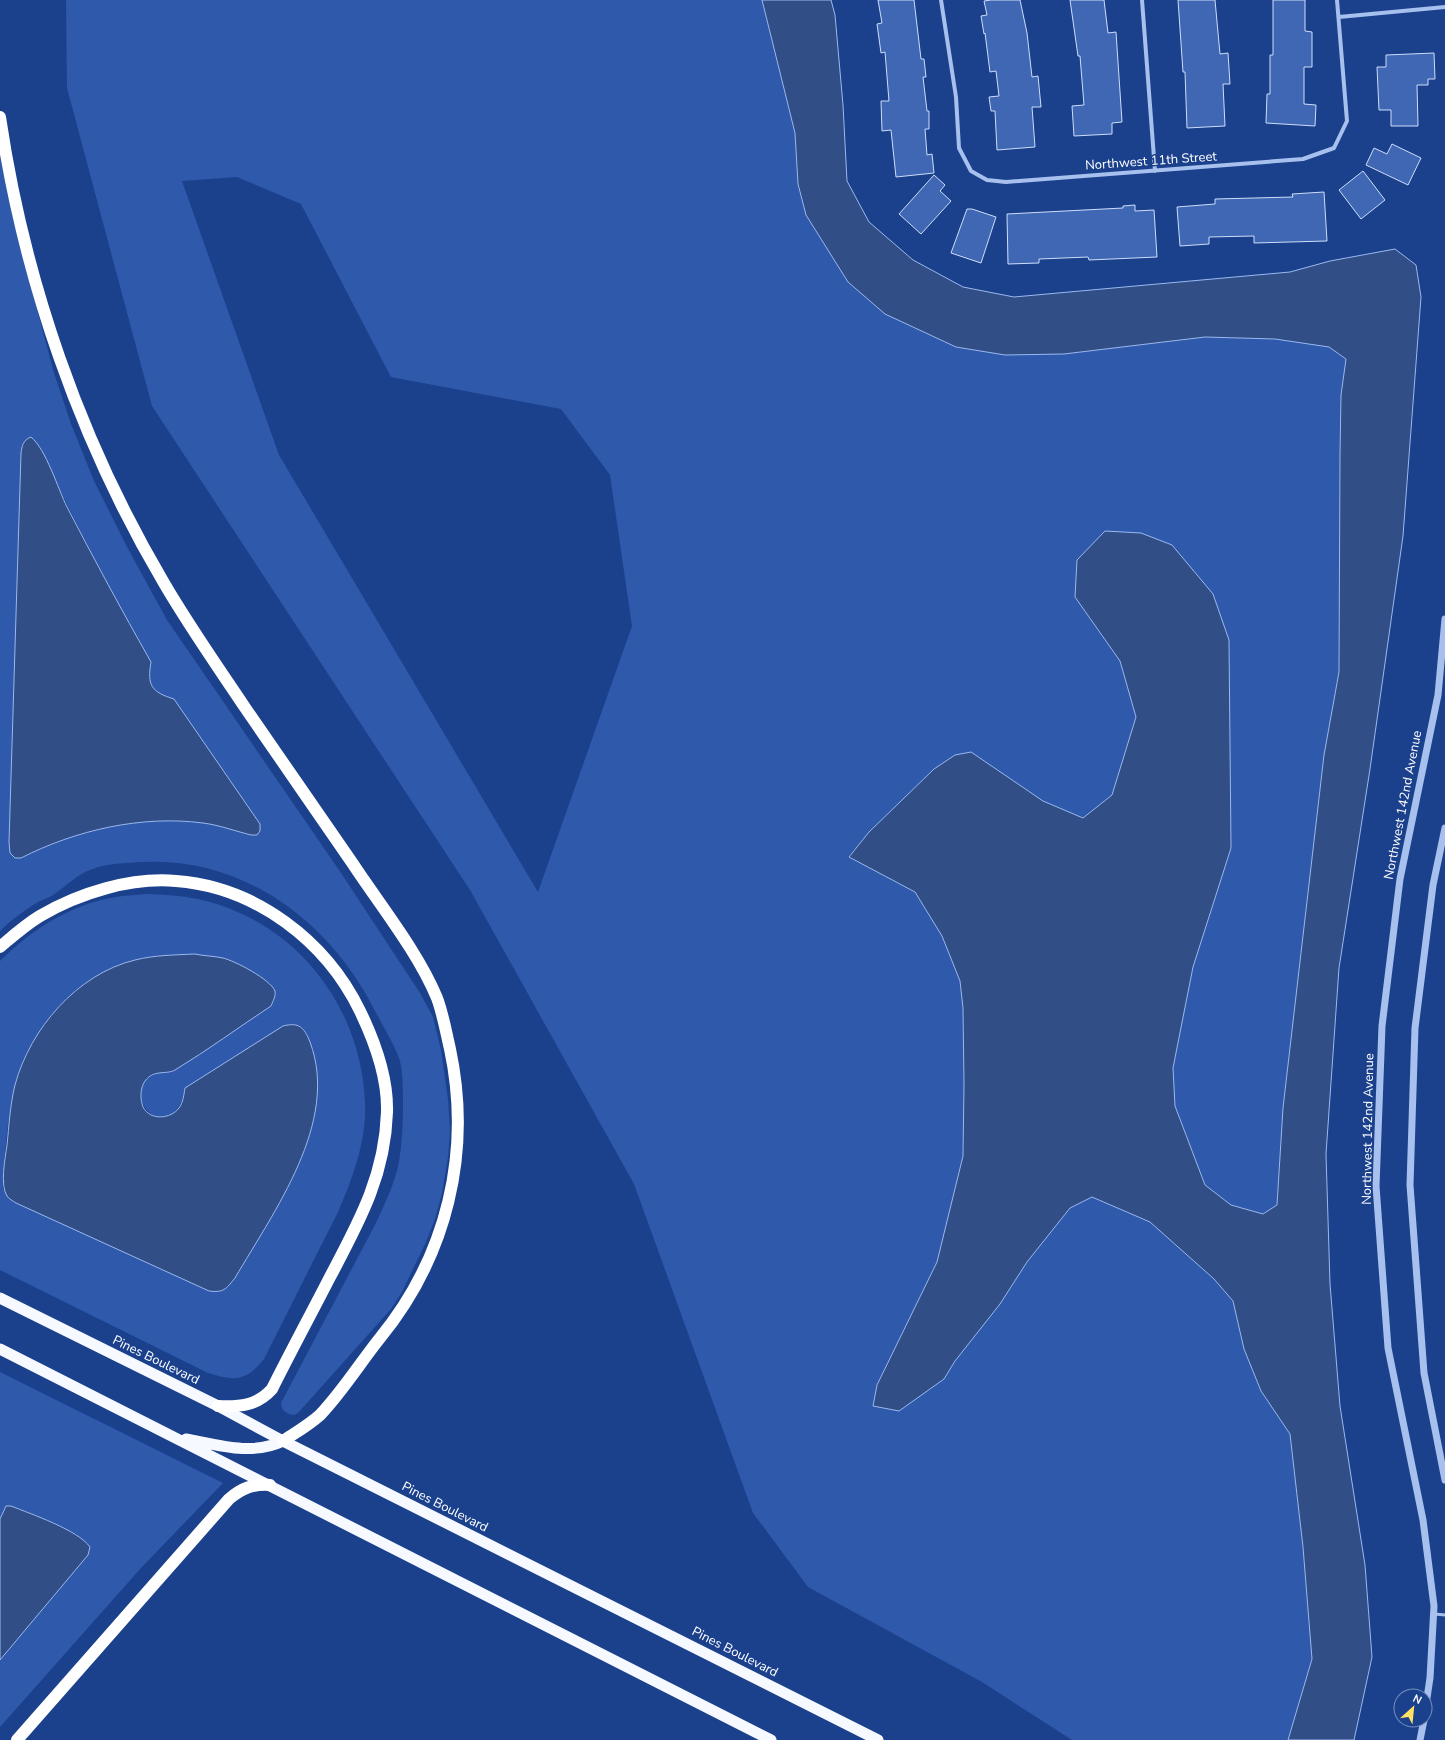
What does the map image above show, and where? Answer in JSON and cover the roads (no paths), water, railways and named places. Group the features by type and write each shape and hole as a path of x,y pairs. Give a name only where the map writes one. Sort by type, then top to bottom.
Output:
{"highway":[{"path":"0,117 12,188 48,322 65,372 110,481 163,582 201,644 415,956 429,979 438,1002 450,1046 457,1086 458,1144 450,1197 444,1223 433,1251 412,1294 394,1322 319,1416 283,1441 274,1446 264,1448 241,1449 173,1437"},
{"path":"0,947 19,930 40,916 71,901 97,892 120,885 147,881 174,880 197,883 245,898 289,924 310,942 329,963 345,985 366,1026 381,1067 386,1088 387,1111 381,1159 367,1204 272,1389 267,1395 254,1404 238,1407 218,1406"},
{"name":"Pines Boulevard","path":"0,1298 218,1406 283,1441 878,1740"},
{"path":"0,1349 771,1740"},
{"path":"17,1740 229,1499 238,1491 248,1486 258,1484 270,1485"}],"street":[{"name":"Northwest 11th Street","path":"940,0 956,97 958,148 970,171 987,180 1006,182 1303,159 1334,148 1347,121 1339,17"},
{"path":"1142,0 1155,171"},
{"path":"1337,0 1339,17 1445,7"},
{"name":"Northwest 142nd Avenue","path":"1428,1688 1434,1606 1423,1520 1388,1348 1376,1186 1382,1026 1398,894 1438,695 1445,619"},
{"path":"1445,828 1433,886 1415,1028 1410,1185 1424,1373 1445,1480"},
{"path":"1420,1740 1422,1728"}],"lane":[{"path":"1433,1614 1445,1615"}]}
